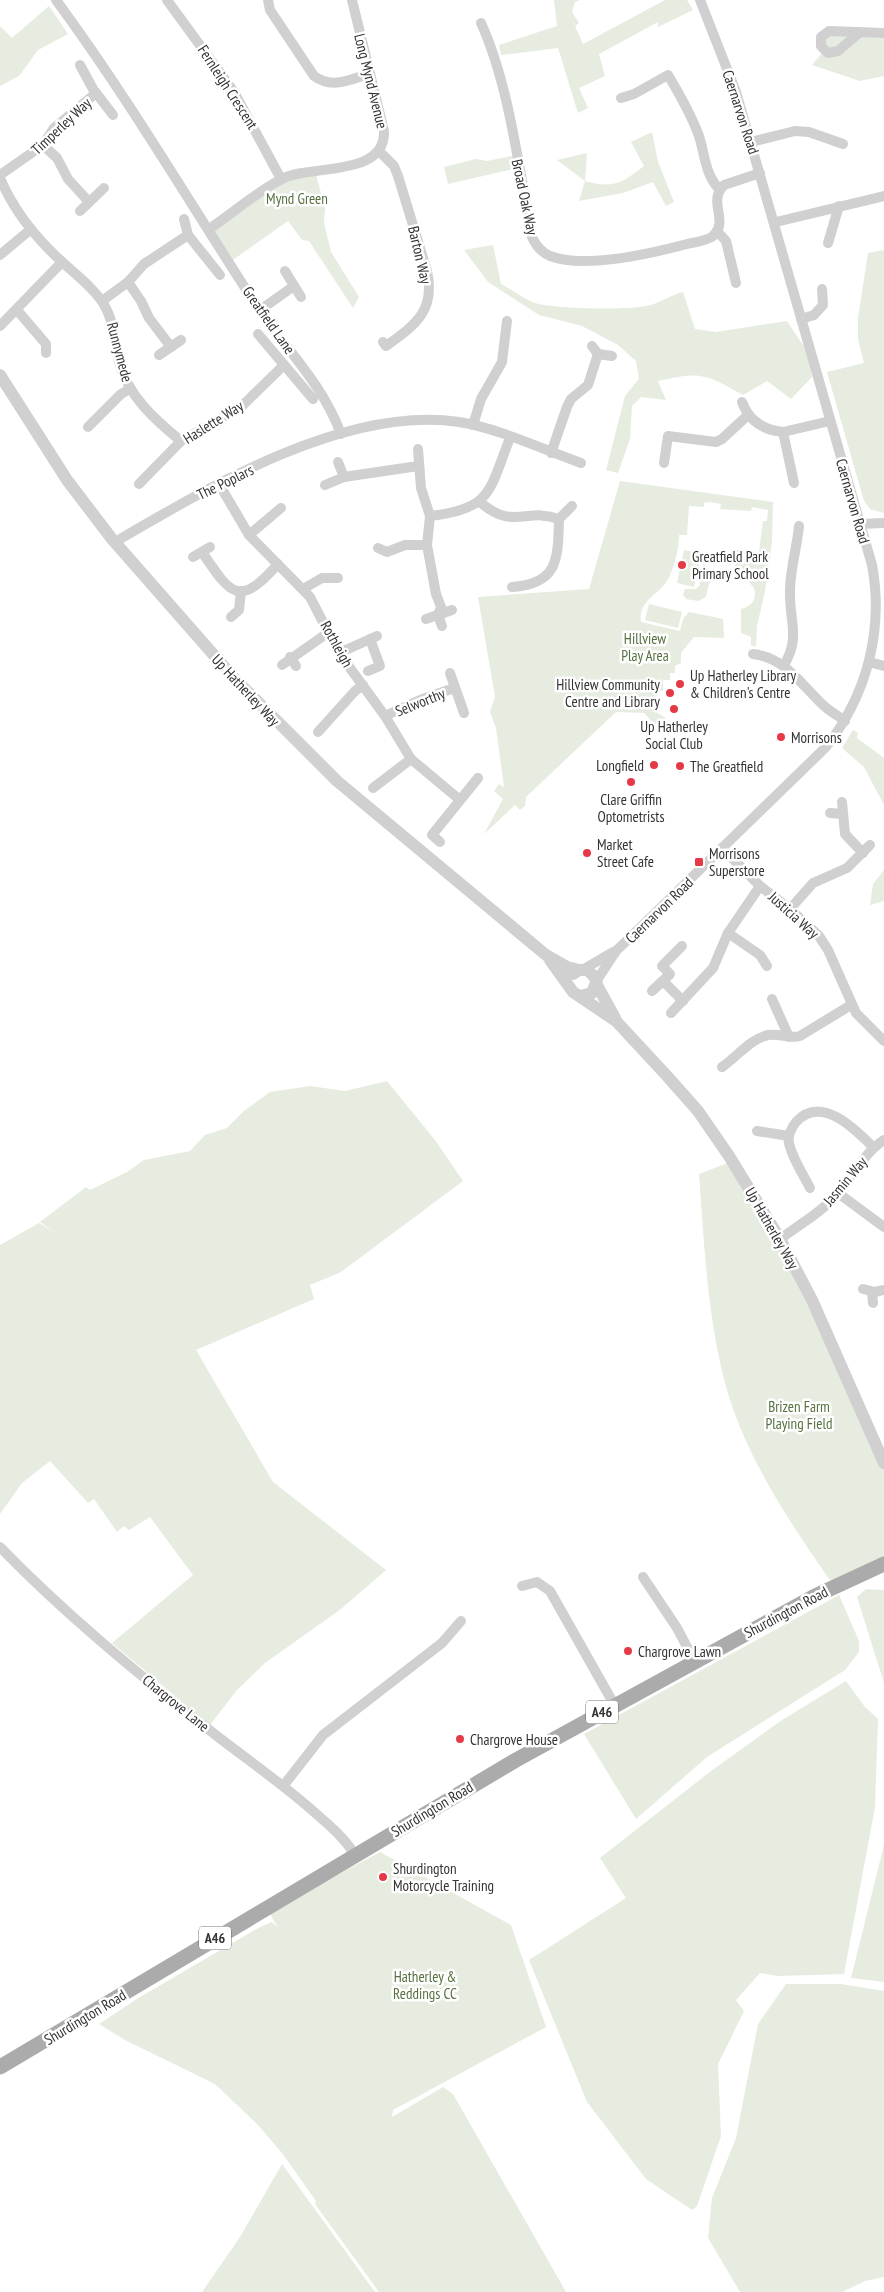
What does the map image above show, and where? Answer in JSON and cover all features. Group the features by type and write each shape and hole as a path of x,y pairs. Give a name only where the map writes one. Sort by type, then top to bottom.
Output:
{"main road":[{"name":"Shurdington Road","path":"0,2068 516,1760 826,1591 881,1564"}],"street":[{"name":"Greatfield Lane","path":"56,0 145,128 260,310 323,394 341,434"},
{"name":"Fernleigh Crescent","path":"167,0 226,79 253,124 282,179"},
{"path":"268,0 270,10 314,76 323,82 334,84 368,74"},
{"name":"Long Mynd Avenue","path":"209,229 282,179 298,174 351,165 372,157 379,151 384,131 368,74 352,0"},
{"name":"Caernarvon Road","path":"597,983 616,951 812,763 845,721 863,683 876,633 877,590 872,565 800,319 776,222 736,92 704,1"},
{"name":"Broad Oak Way","path":"481,23 491,44 496,64 532,237 541,250 556,258 582,260 632,257 709,239 717,231"},
{"path":"859,33 884,33"},
{"path":"80,64 96,93 113,115"},
{"path":"621,98 634,94 668,75 688,110 699,136 709,176 720,190"},
{"name":"Timperley Way","path":"0,176 43,145 54,128 96,93"},
{"path":"751,142 795,130 809,132 843,144"},
{"path":"43,145 57,158 68,179 89,202"},
{"name":"Barton Way","path":"379,151 394,166 398,176 427,271 429,287 425,309 414,326 386,346 383,342"},
{"path":"736,283 726,241 717,231 721,220 716,200 724,185 760,173"},
{"name":"Runnymede","path":"0,176 13,203 31,229 102,301 113,324 119,362 130,390 181,441"},
{"path":"80,211 104,188"},
{"path":"776,222 884,196"},
{"path":"828,243 839,206"},
{"path":"184,219 188,235 220,275"},
{"path":"0,255 31,229"},
{"path":"102,301 128,282 144,264 188,235"},
{"path":"0,326 62,262"},
{"path":"285,271 302,297"},
{"path":"128,282 141,300 149,318 171,347"},
{"path":"260,310 294,286"},
{"path":"800,319 814,315 823,305 822,289"},
{"path":"17,310 48,345"},
{"path":"473,425 481,399 502,362 510,343 507,321"},
{"path":"258,334 282,366 313,399"},
{"path":"159,355 180,340"},
{"path":"552,453 563,415 571,399 588,386 595,350 612,356"},
{"name":"Haslette Way","path":"143,482 181,441 241,407 282,366"},
{"name":"Up Hatherley Way","path":"0,375 67,480 115,542 234,678 284,730 364,804 546,954 567,967 582,969"},
{"path":"88,427 122,394 130,390"},
{"path":"742,402 748,415 762,427 783,432 830,421"},
{"path":"664,464 668,436 716,442 722,439 748,415"},
{"path":"341,434 384,423 444,420 473,425 581,463"},
{"path":"783,432 794,483"},
{"name":"The Poplars","path":"115,542 219,484 297,449 341,434"},
{"path":"430,516 452,514 480,502 488,492 510,438"},
{"path":"418,449 421,488 430,516 427,545 442,626"},
{"path":"338,462 344,477"},
{"path":"325,485 344,477 418,466"},
{"name":"Rothleigh","path":"219,484 249,535 303,588 317,608 339,654 385,716 411,759 460,800"},
{"path":"480,502 490,511 503,517 547,516 559,519"},
{"path":"512,587 529,586 552,576 558,550 559,519 572,506"},
{"path":"249,535 281,508"},
{"path":"860,524 884,523"},
{"path":"784,666 792,651 794,642 790,590 799,526"},
{"path":"385,553 405,545 427,545"},
{"path":"202,552 225,585 232,590 241,591 259,586 278,564"},
{"path":"303,588 322,578 338,578"},
{"path":"231,617 239,610 241,591"},
{"path":"426,618 439,611"},
{"path":"290,663 329,632"},
{"path":"339,654 373,638 380,666 368,671"},
{"path":"753,654 766,656 784,666 824,706 845,721"},
{"path":"869,662 884,666"},
{"name":"Selworthy","path":"450,673 464,713"},
{"path":"318,732 355,691 363,685"},
{"name":"Selworthy","path":"385,716 420,700 454,688"},
{"path":"373,788 411,759"},
{"path":"440,842 432,835 478,778"},
{"path":"790,909 813,883 848,868 866,849 844,834 842,802"},
{"path":"830,813 843,814"},
{"name":"Justicia Way","path":"722,848 760,886 790,909 826,945 851,1005 867,1026 884,1041"},
{"path":"671,1013 713,968 728,933 760,886"},
{"path":"728,933 763,951 767,966"},
{"path":"652,991 670,974 662,966 682,946"},
{"name":"Caernarvon Road","path":"582,969 616,951"},
{"name":"Up Hatherley Way","path":"546,954 575,992 616,1021 698,1111 746,1182 780,1239 812,1300 884,1463"},
{"path":"582,969 590,971 597,983 590,995 575,992 572,976 582,969"},
{"path":"663,981 683,1001"},
{"name":"Up Hatherley Way","path":"597,983 616,1021"},
{"path":"772,999 790,1037"},
{"path":"722,1067 736,1062 753,1042 764,1036 776,1034 790,1037 803,1034 851,1005"},
{"path":"810,1188 788,1143 794,1125 802,1117 813,1112 824,1112 848,1124 873,1147"},
{"path":"757,1131 789,1136"},
{"name":"Jasmin Way","path":"780,1239 813,1217 838,1193 873,1147 884,1140"},
{"path":"838,1193 884,1227"},
{"path":"873,1303 867,1291 884,1290"},
{"name":"Chargrove Lane","path":"0,1547 77,1620 154,1685 204,1726 284,1785 346,1840 355,1855"},
{"path":"643,1577 678,1628 695,1662"},
{"path":"522,1586 537,1582 550,1591 615,1706"},
{"path":"284,1785 323,1735 442,1643 461,1621"}],"green space":[{"path":"554,0 580,0 575,2 572,12 579,23 575,26 583,44 665,0 687,0 693,10 658,27 658,22 599,54 605,76 579,88 588,108 578,113 558,48 501,55 499,45 557,26"},
{"path":"49,6 68,34 38,50 19,76 0,86 0,26 12,38"},
{"path":"884,33 884,76 860,81 812,65 824,51 823,35"},
{"path":"652,132 658,162 674,202 666,206 653,182 623,193 579,201 585,181 603,184 617,183 636,172 644,166 631,142"},
{"path":"587,153 585,181 557,160"},
{"path":"516,155 518,168 448,184 444,167 476,159 487,161"},
{"name":"Mynd Green","path":"315,171 325,208 324,223 331,252 359,297 353,308 309,241 302,240 288,221 230,262 209,229 267,188"},
{"path":"493,245 501,284 534,303 580,308 631,308 654,304 683,292 695,329 716,332 787,321 807,351 812,377 791,399 767,381 743,395 703,376 684,376 658,381 666,400 641,397 632,406 630,439 618,473 606,470 625,396 639,379 636,361 618,345 582,326 539,315 488,282 464,250"},
{"path":"884,250 884,513 870,509 864,501 827,372 864,363 858,339 858,318 868,253"},
{"name":"Hillview Play Area","path":"620,481 773,502 772,542 765,591 757,626 756,647 751,645 751,637 741,633 741,609 753,602 755,596 754,588 745,577 734,574 737,550 759,552 763,521 767,521 768,510 752,507 751,511 720,509 721,504 710,502 704,503 704,507 689,506 687,535 679,535 676,559 670,576 645,604 642,609 641,622 680,631 683,619 689,612 723,619 724,638 694,637 681,653 681,663 675,666 675,673 670,673 670,680 663,680 663,691 655,691 657,713 666,718 659,729 644,713 616,712 526,797 525,806 520,810 515,805 484,834 503,799 494,791 499,784 504,787 496,728 490,712 495,697 478,597 589,589"},
{"path":"684,550 701,554 694,587 677,583"},
{"path":"703,561 708,570 714,574 709,580 712,581 709,583 706,597 698,601 686,599 683,595 685,589 696,589 700,585 700,571 703,572"},
{"path":"649,604 682,612 678,628 645,620"},
{"path":"853,730 858,733 857,738 884,758 884,805 864,767 842,748"},
{"path":"884,870 884,901 870,905 873,884"},
{"path":"387,1081 435,1140 463,1181 341,1272 310,1285 314,1299 196,1350 273,1482 386,1570 341,1609 265,1663 237,1690 210,1725 112,1643 193,1575 150,1517 129,1530 124,1526 117,1532 94,1499 88,1503 50,1461 22,1483 0,1514 0,1245 39,1223 54,1232 40,1222 86,1187 90,1190 127,1172 144,1160 190,1151 205,1135 227,1128 244,1111 270,1092 310,1086 345,1091"},
{"name":"Brizen Farm Playing Field","path":"733,1161 755,1196 884,1463 884,1560 834,1586 784,1512 754,1459 731,1403 723,1375 710,1300 699,1174"},
{"path":"866,1589 884,1590 884,1683 857,1597"},
{"path":"839,1595 859,1641 859,1652 845,1670 707,1757 636,1819 584,1734"},
{"path":"846,1681 865,1707 878,1719 875,1807 844,1974 778,1976 760,1973 736,2000 744,2011 718,2064 721,2136 697,2206 692,2210 646,2179 587,2102 529,1960 626,1898 600,1858 711,1771 782,1720"},
{"path":"884,1845 884,1982 851,1978"},
{"name":"Hatherley & Reddings CC","path":"380,1852 511,1925 546,2027 393,2110 392,2117 443,2087 453,2094 566,2292 379,2292 315,2204 316,2201 282,2153 258,2125 215,2084 125,2040 99,2024 140,1997 260,1927 272,1922 278,1928 269,1912"},
{"path":"786,1984 841,1984 884,1991 884,2277 865,2281 842,2292 740,2292 708,2238 712,2198 736,2138 758,2024"},
{"path":"282,2164 375,2292 202,2292 240,2237"}],"place":[{"name":"Greatfield Park Primary School","path":"682,565"},
{"name":"Up Hatherley Library & Children's Centre","path":"680,684"},
{"name":"Hillview Community Centre and Library","path":"670,693"},
{"name":"Up Hatherley Social Club","path":"674,709"},
{"name":"Morrisons","path":"781,737"},
{"name":"Longfield","path":"654,765"},
{"name":"The Greatfield","path":"680,766"},
{"name":"Clare Griffin Optometrists","path":"631,782"},
{"name":"Market Street Cafe","path":"587,853"},
{"name":"Morrisons Superstore","path":"699,862"},
{"name":"Chargrove Lawn","path":"628,1651"},
{"name":"Chargrove House","path":"460,1739"},
{"name":"Shurdington Motorcycle Training","path":"383,1877"}]}
